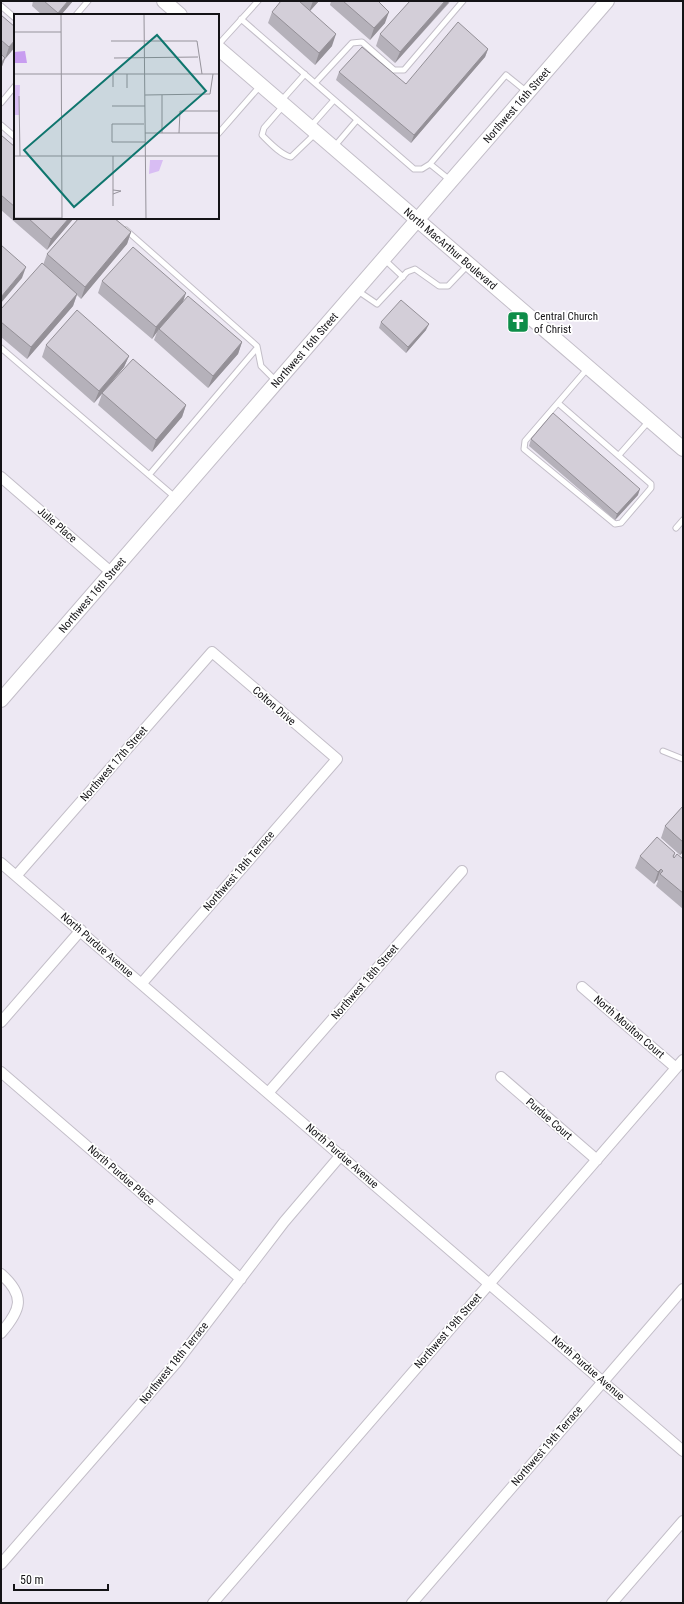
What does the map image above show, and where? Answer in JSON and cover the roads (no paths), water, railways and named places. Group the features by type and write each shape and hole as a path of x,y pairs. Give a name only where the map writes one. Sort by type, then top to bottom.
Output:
{"street":[{"path":"164,1 179,14"},
{"name":"Northwest 16th Street","path":"1,700 607,1"},
{"name":"North MacArthur Boulevard","path":"219,48 683,449"},
{"name":"Julie Place","path":"1,477 112,573"},
{"name":"Colton Drive","path":"212,652 337,760"},
{"name":"Northwest 17th Street","path":"16,876 212,652"},
{"name":"Northwest 18th Terrace","path":"142,984 337,760"},
{"name":"North Purdue Avenue","path":"1,863 683,1451"},
{"name":"Northwest 18th Street","path":"268,1093 462,871"},
{"path":"1,1022 80,930"},
{"name":"North Moulton Court","path":"582,987 680,1064"},
{"name":"Northwest 19th Street","path":"213,1603 680,1064"},
{"name":"North Purdue Place","path":"1,1072 241,1279"},
{"name":"Purdue Court","path":"501,1078 597,1160"},
{"name":"Northwest 18th Terrace","path":"1,1564 176,1363 284,1222 341,1155"},
{"path":"1,1274 13,1286 19,1300 14,1316 1,1333"},
{"name":"Northwest 19th Terrace","path":"412,1603 683,1289"},
{"path":"612,1603 683,1521"}],"lane":[{"path":"77,14 88,1"},
{"path":"219,46 258,1"},
{"path":"315,83 352,43 362,42 394,70 404,70 463,1"},
{"path":"1,6 14,17"},
{"path":"241,19 414,169 422,169 430,164 506,75 528,92"},
{"path":"305,74 264,128 262,135 286,156 291,157 296,154 334,100"},
{"path":"219,133 261,85"},
{"path":"1,103 14,87"},
{"path":"334,148 357,120"},
{"path":"1,125 14,136"},
{"path":"430,164 451,181"},
{"path":"122,227 257,348 261,366 277,382"},
{"path":"384,259 403,277"},
{"path":"357,290 377,304 407,272 415,269 439,286 448,286 469,264"},
{"path":"1,348 176,499"},
{"path":"149,475 257,348"},
{"path":"558,403 651,484 651,488 622,523 615,524 524,450 524,441 588,367"},
{"path":"618,455 650,420"},
{"path":"676,528 683,520"},
{"path":"663,751 683,759"}],"place":[{"name":"Central Church of Christ","path":"518,322"}]}
